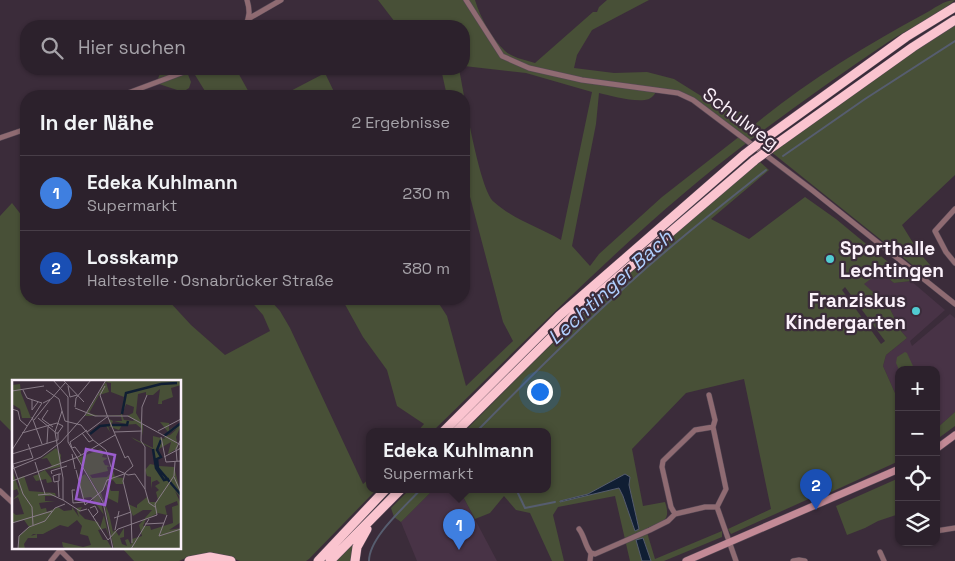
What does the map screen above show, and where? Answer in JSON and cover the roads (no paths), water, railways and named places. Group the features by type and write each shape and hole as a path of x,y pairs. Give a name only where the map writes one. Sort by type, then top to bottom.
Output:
{"highway":[{"path":"447,428 559,316 745,154 906,37 955,8"},
{"path":"460,428 576,313 755,160 913,47 955,20"},
{"path":"318,561 382,493"},
{"path":"330,561 397,493"},
{"path":"355,561 357,547 362,537 390,505 391,499"},
{"path":"311,561 323,550 331,547"},
{"path":"189,561 210,557 226,560"}],"street":[{"path":"247,0 248,19"},
{"path":"248,19 281,0"},
{"name":"Schulweg","path":"466,0 502,56 529,68 582,80 678,93 693,100 812,190 955,304"},
{"path":"136,90 176,75"},
{"path":"0,138 20,131"},
{"path":"955,209 935,231 946,252 955,263"},
{"path":"709,395 714,420 713,426 726,489 717,507 736,561"},
{"path":"675,514 662,466 663,461 696,430 713,426"},
{"path":"940,445 955,435"},
{"path":"686,561 895,471"},
{"path":"0,491 12,502"},
{"path":"591,553 595,554 650,530 668,521 675,514 705,507 717,507"},
{"path":"940,530 955,528"},
{"path":"579,529 591,553 590,561"},
{"path":"50,561 59,549 71,561"},
{"path":"880,552 884,561"},
{"path":"794,561 806,561"}],"water":[{"path":"625,474 630,477 629,485 639,529 635,531 619,488 560,502 588,494"},
{"path":"643,538 651,561 642,561 636,540"}],"waterway":[{"path":"783,156 865,99 955,41"},
{"name":"Lechtinger Bach","path":"480,428 554,353 635,278 683,236 766,170"},
{"name":"Lechtinger Bach","path":"369,561 375,542 381,532 417,493"},
{"path":"518,493 525,508 555,502"}],"place":[{"name":"Sporthalle Lechtingen","path":"830,259"},
{"name":"Franziskus Kindergarten","path":"916,311"},
{"name":"Losskamp","path":"816,510"},
{"name":"Edeka Kuhlmann","path":"459,550"}]}
